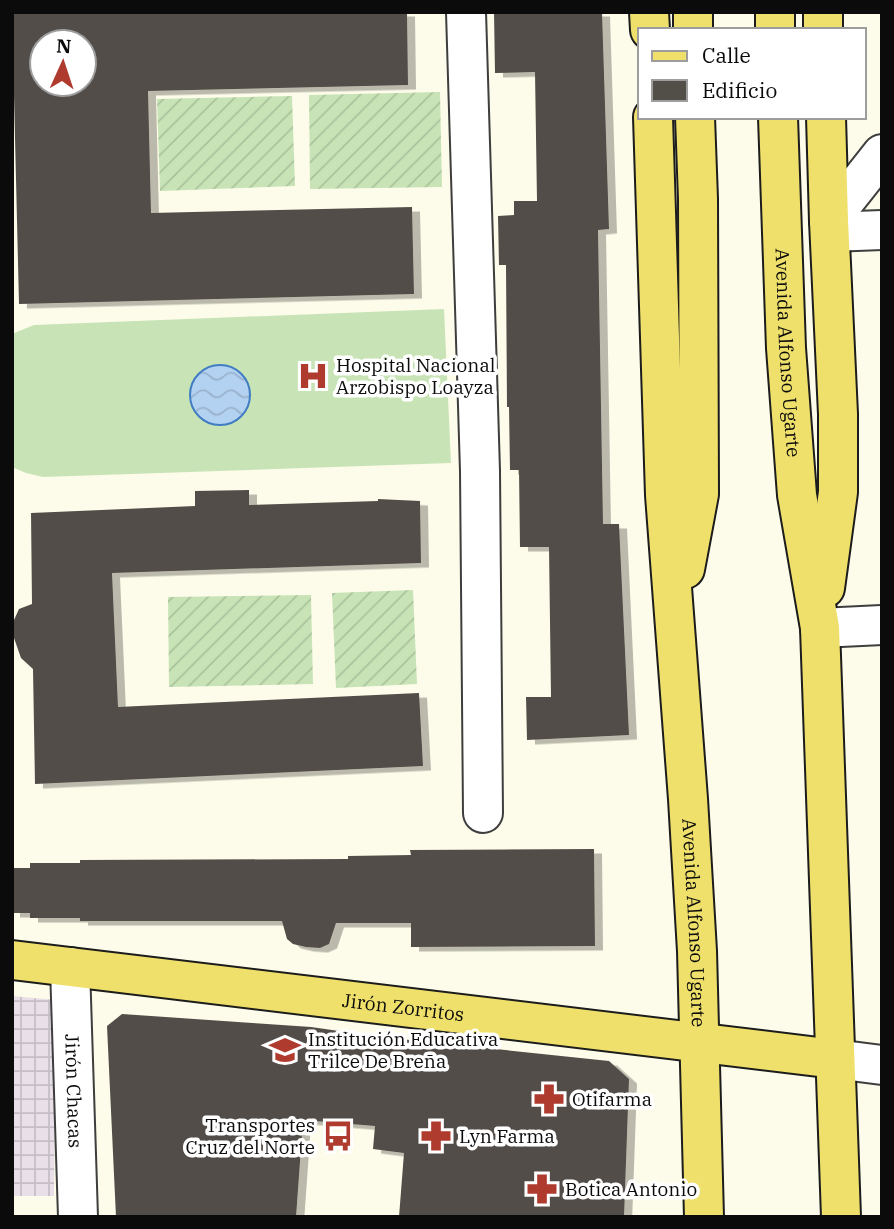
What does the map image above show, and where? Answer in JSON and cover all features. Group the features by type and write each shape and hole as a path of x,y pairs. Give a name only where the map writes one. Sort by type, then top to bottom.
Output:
{"main road":[{"name":"Avenida Alfonso Ugarte","path":"653,119 666,495 694,896 704,1217"},
{"name":"Avenida Alfonso Ugarte","path":"675,628 699,494 695,119"},
{"name":"Avenida Alfonso Ugarte","path":"778,119 786,348 797,495 820,628 841,1217"},
{"name":"Avenida Alfonso Ugarte","path":"820,628 838,492 838,414 826,119"},
{"name":"Jirón Zorritos","path":"12,960 835,1059"}],"street":[{"path":"466,12 480,471 483,813"},
{"path":"829,226 882,154"},
{"path":"829,226 882,230"},
{"path":"820,628 882,625"},
{"name":"Jirón Chacas","path":"70,967 78,1217"},
{"path":"835,1059 882,1065"}],"shaded area":[{"path":"12,996 56,1000 54,1196 12,1196"}],"green space":[{"path":"440,92 442,187 310,189 309,95"},
{"path":"292,96 295,186 160,191 157,99"},
{"path":"444,309 451,463 43,477 12,467 12,334 34,325"},
{"path":"413,590 417,684 336,688 332,593"},
{"path":"311,595 313,684 169,687 168,597"}],"water":[{"path":"214,365 226,365 245,378 250,395 248,407 237,420 226,425 214,425 195,412 190,401 190,389 203,370"}],"building":[{"path":"407,12 408,85 148,91 151,213 412,207 414,294 19,304 12,13"},
{"path":"494,12 602,12 609,229 598,230 603,524 619,524 629,735 527,740 526,697 551,697 549,547 520,547 519,470 510,470 506,265 499,265 498,216 514,215 514,201 537,201 535,72 495,73"},
{"path":"249,490 249,505 378,499 420,501 421,563 112,573 118,707 419,693 423,766 35,784 33,669 21,658 14,638 14,620 19,609 32,604 31,513 195,506 195,491"},
{"path":"594,849 595,946 411,947 411,923 336,923 329,944 320,948 293,944 287,939 282,921 80,921 80,918 30,918 30,913 12,913 12,868 30,868 30,863 80,863 80,860 348,859 348,856 411,855 410,850"},
{"path":"122,1014 311,1027 609,1061 629,1079 624,1217 399,1217 404,1153 373,1149 375,1126 303,1120 296,1217 116,1217 107,1026"}],"place":[{"name":"Hospital Nacional Arzobispo Loayza","path":"313,376"},
{"name":"Institución Educativa Trilce De Breña","path":"285,1050"},
{"name":"Otifarma","path":"549,1099"},
{"name":"Transportes Cruz del Norte","path":"338,1136"},
{"name":"Lyn Farma","path":"436,1136"},
{"name":"Botica Antonio","path":"542,1189"}]}
